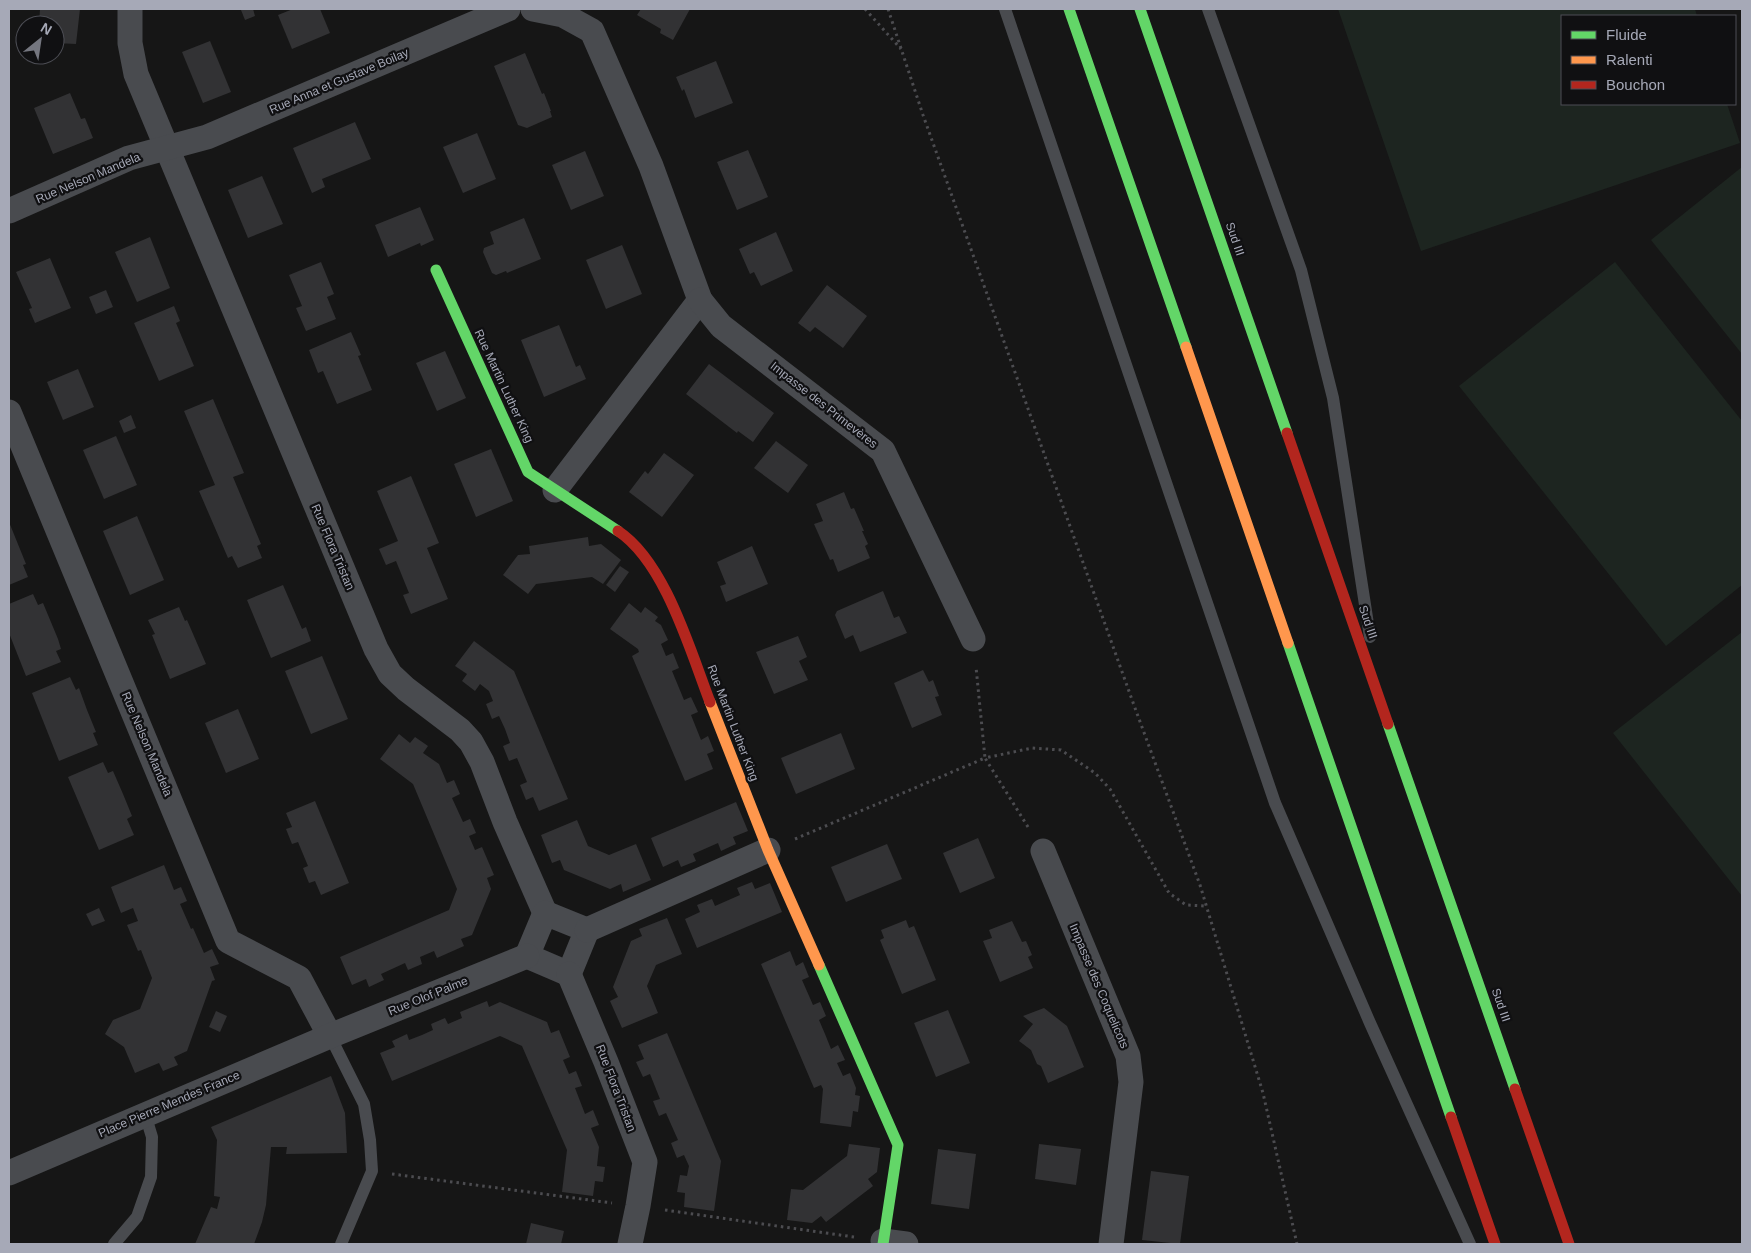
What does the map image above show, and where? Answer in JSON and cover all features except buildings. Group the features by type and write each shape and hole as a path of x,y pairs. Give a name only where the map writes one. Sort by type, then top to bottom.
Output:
{"main road":[{"path":"1069,9 1495,1244"},
{"name":"Sud III","path":"1140,9 1569,1244"},
{"name":"Rue Martin Luther King","path":"436,270 528,472 624,535 651,565 672,603 768,850 898,1145 890,1243"}],"street":[{"name":"Rue Flora Tristan","path":"130,9 130,43 136,74 376,649 390,674 406,689 460,730 471,742 482,762 505,822 545,913"},
{"name":"Rue Anna et Gustave Boilay","path":"168,148 207,137 508,9"},
{"name":"Impasse des Primevères","path":"533,9 562,15 592,31 651,166 700,300 721,326 883,452 973,639"},
{"name":"Rue Nelson Mandela","path":"9,211 129,158 168,148"},
{"path":"555,490 700,300"},
{"name":"Rue Nelson Mandela","path":"9,412 228,941 300,978 330,1036"},
{"path":"587,930 545,913 527,956 569,974 587,930 768,850"},
{"name":"Impasse des Coquelicots","path":"1043,851 1128,1056 1131,1082 1111,1244"},
{"name":"Rue Olof Palme","path":"330,1036 527,956"},
{"name":"Rue Flora Tristan","path":"569,974 645,1162 630,1244"},
{"name":"Place Pierre Mendes France","path":"9,1173 330,1036"}],"lane":[{"path":"1005,9 1275,803 1370,1023 1470,1244"},
{"path":"1208,9 1301,270 1333,398 1378,694"},
{"path":"330,1036 364,1104 370,1140 372,1172 341,1244"},
{"path":"114,1244 137,1217 151,1177 152,1137 145,1114"}],"path":[{"path":"865,9 903,51"},
{"path":"888,9 930,134 1206,906 1263,1094 1297,1244"},
{"path":"973,639 986,758 1043,851"},
{"path":"768,850 986,758 1032,748 1061,750 1095,773 1110,789 1170,893 1186,905 1206,906"}],"shaded area":[{"path":"1338,9 1695,9 1697,15 1561,15 1561,105 1727,105 1740,143 1421,251"},
{"path":"1742,167 1742,354 1651,240"},
{"path":"1615,262 1742,421 1742,585 1666,646 1459,386"},
{"path":"1742,632 1742,896 1613,733"}],"traffic: fast":[{"path":"1069,9 1186,347"},
{"path":"1140,9 1287,433"},
{"path":"436,270 528,472 618,531"},
{"path":"1288,643 1451,1117"},
{"path":"1388,724 1515,1089"},
{"path":"819,965 898,1145 883,1244"}],"traffic: slow":[{"path":"1186,347 1288,643"},
{"path":"710,702 768,850 819,965"}],"traffic: jam":[{"path":"1287,433 1388,724"},
{"path":"618,531 635,545 649,563 662,585 684,633 710,702"},
{"path":"1515,1089 1569,1244"},
{"path":"1451,1117 1495,1244"}]}
